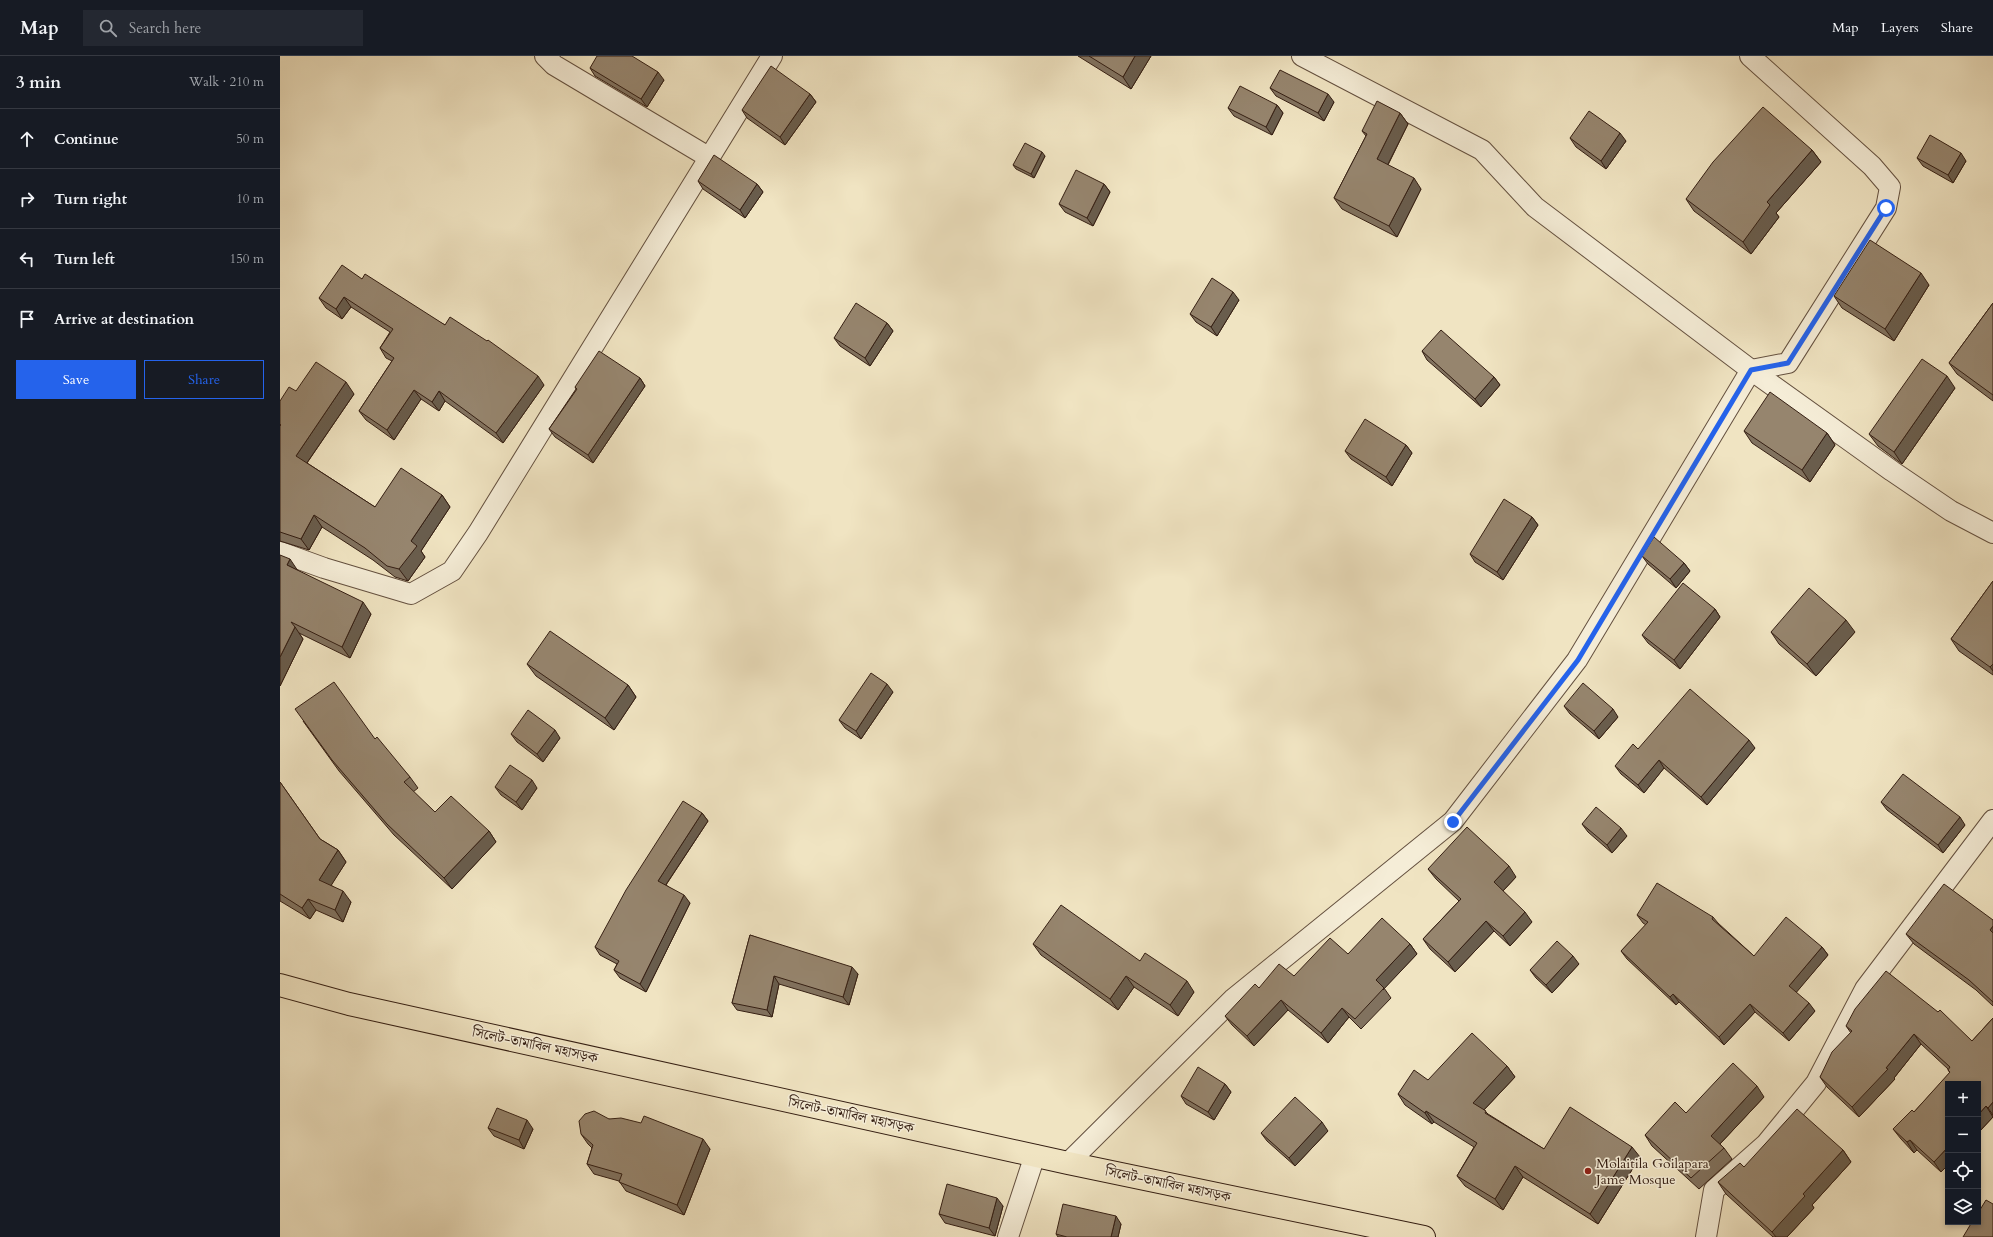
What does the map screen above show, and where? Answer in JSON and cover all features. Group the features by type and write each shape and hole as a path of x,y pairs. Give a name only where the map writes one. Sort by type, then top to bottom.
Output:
{"highway":[{"name":"সিলেট-তামাবিল মহাসড়ক","path":"280,985 348,1004 1068,1163 1424,1237"}],"street":[{"path":"545,56 554,65 710,158"},
{"path":"280,552 324,568 410,594 452,571 482,526 772,56"},
{"path":"1302,56 1482,150 1535,208 1751,370 1892,471 1951,510 1993,533"},
{"path":"1068,1163 1233,1000 1453,822 1578,660 1751,370 1788,363 1886,208 1890,187 1872,166 1750,56"},
{"path":"1706,1237 1714,1190 1766,1144 1816,1083 1865,989 1993,820"},
{"path":"1008,1237 1035,1155"}],"building":[{"path":"597,56 632,56 658,72 641,99 590,68"},
{"path":"1089,56 1135,56 1123,77"},
{"path":"771,66 810,94 780,137 742,110"},
{"path":"1280,70 1328,94 1318,113 1270,88"},
{"path":"1240,86 1277,105 1266,127 1228,108"},
{"path":"1377,101 1400,113 1377,159 1414,178 1389,226 1334,198 1367,134 1362,131"},
{"path":"1763,107 1812,150 1767,202 1770,205 1743,242 1686,199 1713,162"},
{"path":"1589,111 1620,133 1601,161 1570,138"},
{"path":"1930,135 1961,153 1948,175 1917,158"},
{"path":"1025,143 1042,152 1031,174 1013,165"},
{"path":"714,155 757,184 740,210 698,181"},
{"path":"1076,170 1104,184 1087,218 1059,204"},
{"path":"1870,240 1921,273 1885,329 1834,296"},
{"path":"342,265 362,279 365,274 445,325 450,317 487,341 488,340 538,376 496,433 439,391 432,402 414,390 387,430 359,411 394,358 380,348 393,329 344,297 336,309 319,298"},
{"path":"1212,278 1233,292 1211,327 1190,314"},
{"path":"856,303 887,323 865,358 834,338"},
{"path":"1993,303 1993,395 1949,363"},
{"path":"1441,330 1494,377 1475,399 1422,351"},
{"path":"599,351 640,378 588,455 549,429 577,389 575,387"},
{"path":"1922,359 1947,376 1894,452 1869,434"},
{"path":"316,362 346,382 296,456 375,507 401,468 442,495 411,541 417,546 399,569 387,566 365,548 314,515 301,539 280,532 280,401 289,387 296,391"},
{"path":"1770,392 1827,433 1802,470 1744,431"},
{"path":"1365,419 1406,445 1386,477 1345,451"},
{"path":"1504,499 1532,517 1497,572 1470,554"},
{"path":"1654,537 1684,563 1670,579 1642,556"},
{"path":"280,555 290,559 287,565 363,602 342,647 291,622 295,627 280,657"},
{"path":"1993,581 1993,664 1990,667 1951,639"},
{"path":"1683,583 1715,609 1674,660 1642,635"},
{"path":"1809,588 1846,620 1807,664 1771,632"},
{"path":"550,631 628,685 605,718 527,664"},
{"path":"871,673 887,684 856,731 839,720"},
{"path":"334,682 375,739 377,737 410,777 404,782 435,812 451,796 489,831 444,878 387,824 332,760 295,709"},
{"path":"1583,683 1613,709 1594,731 1564,706"},
{"path":"1690,689 1749,740 1701,797 1659,760 1638,785 1615,766 1633,744 1638,749"},
{"path":"528,710 555,730 537,754 511,734"},
{"path":"510,765 532,780 516,802 495,787"},
{"path":"1903,774 1960,817 1938,845 1881,802"},
{"path":"280,782 320,839 338,850 319,880 343,891 335,910 308,899 302,908 280,894"},
{"path":"683,801 702,813 658,881 684,895 640,984 614,970 619,961 595,947 626,890"},
{"path":"1596,807 1621,828 1607,845 1582,824"},
{"path":"1467,827 1509,866 1494,882 1525,912 1503,936 1486,921 1448,962 1423,939 1461,899 1428,869"},
{"path":"1657,883 1713,917 1712,919 1754,956 1786,917 1822,947 1789,986 1809,1003 1783,1033 1750,1004 1719,1037 1673,994 1670,997 1621,951 1648,922 1637,915"},
{"path":"1944,884 1993,920 1993,926 1990,930 1993,933 1993,1002 1969,980 1906,934"},
{"path":"1061,905 1140,961 1145,953 1187,981 1170,1005 1126,976 1110,999 1033,944"},
{"path":"1382,918 1410,944 1376,980 1384,988 1355,1019 1342,1008 1321,1033 1281,1000 1247,1036 1225,1016 1255,984 1259,988 1279,964 1294,976 1330,938 1348,954"},
{"path":"750,935 852,967 843,997 774,976 767,1010 732,1003"},
{"path":"1557,941 1573,956 1546,985 1530,970"},
{"path":"1886,971 1938,1012 1940,1010 1972,1041 1993,1018 1993,1102 1988,1108 1986,1106 1981,1112 1981,1081 1945,1081 1945,1150 1934,1162 1910,1140 1907,1142 1893,1129 1912,1110 1914,1112 1950,1072 1948,1070 1950,1067 1914,1034 1886,1068 1888,1069 1852,1107 1820,1077 1832,1052 1852,1031 1846,1026 1855,1009"},
{"path":"1472,1033 1507,1066 1473,1103 1486,1111 1485,1113 1544,1149 1570,1107 1632,1147 1590,1214 1515,1166 1495,1199 1457,1176 1477,1143 1426,1111 1425,1113 1398,1094 1414,1070 1428,1080"},
{"path":"1733,1063 1757,1086 1711,1136 1724,1148 1691,1178 1645,1135 1675,1102 1686,1113"},
{"path":"1198,1067 1225,1084 1208,1112 1181,1096"},
{"path":"1295,1097 1322,1122 1289,1158 1261,1133"},
{"path":"497,1108 527,1120 519,1140 488,1128"},
{"path":"1797,1109 1843,1150 1803,1194 1805,1196 1772,1232 1718,1182 1740,1163 1744,1167"},
{"path":"594,1111 609,1119 621,1118 641,1123 644,1116 703,1139 677,1205 619,1182 622,1174 587,1164 593,1145 581,1134 579,1121 585,1114"},
{"path":"947,1184 997,1198 989,1228 939,1214"},
{"path":"1986,1200 1993,1204 1993,1237 1963,1237 1970,1225 1981,1225 1981,1208"},
{"path":"1063,1204 1116,1216 1111,1237 1067,1237 1056,1234"}],"place":[{"name":"Molaitila Goilapara Jame Mosque","path":"1588,1171"}],"route":[{"path":"1453,822 1578,660 1751,370 1788,363 1886,208"}]}
